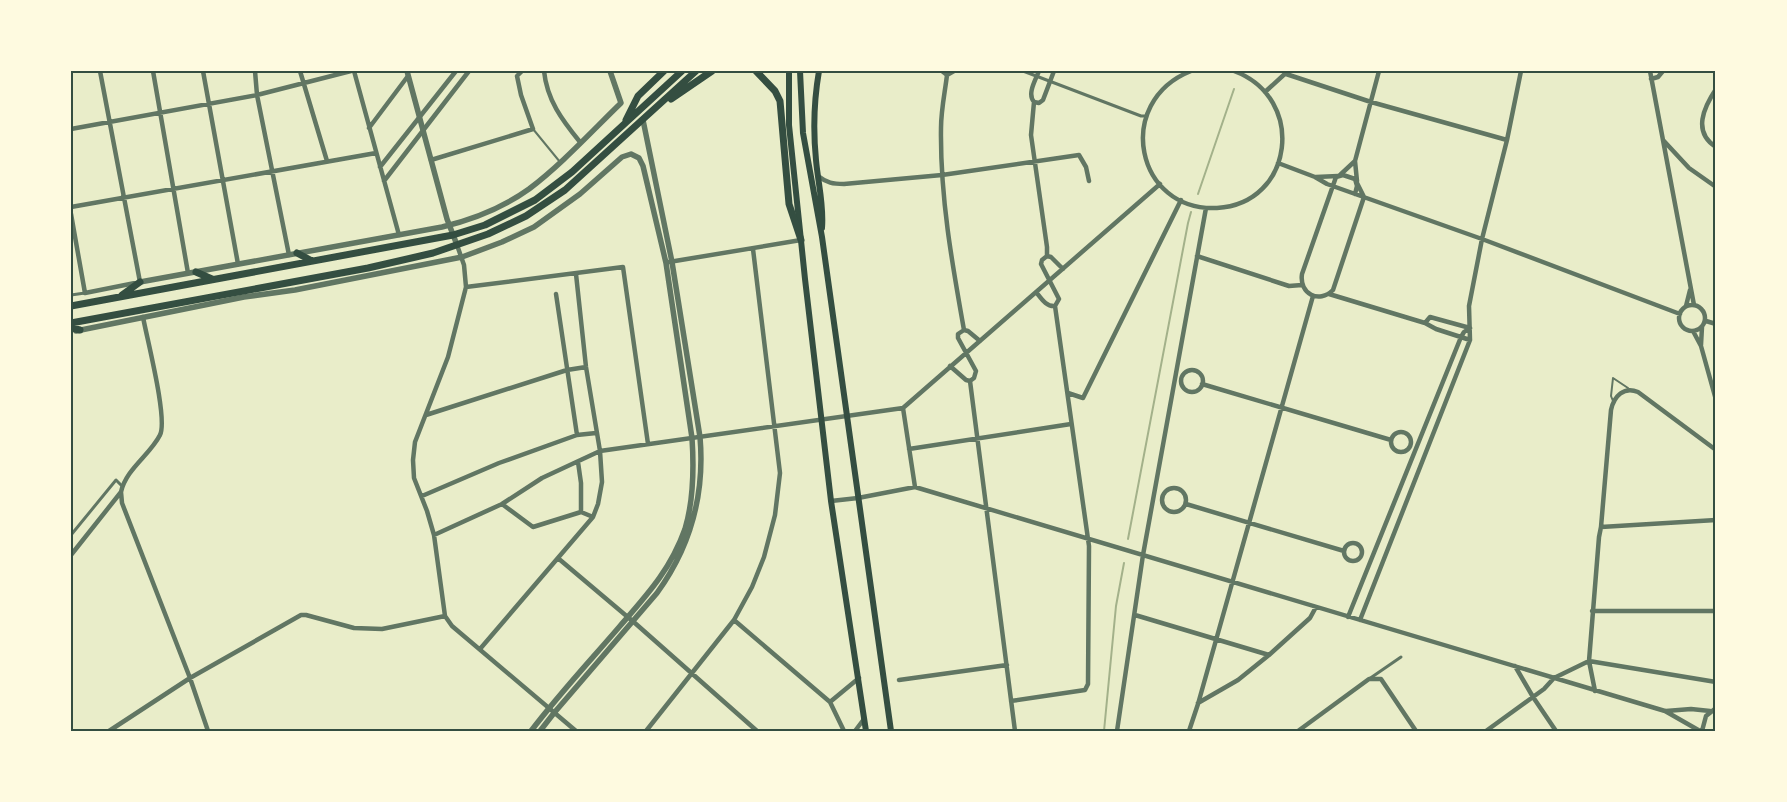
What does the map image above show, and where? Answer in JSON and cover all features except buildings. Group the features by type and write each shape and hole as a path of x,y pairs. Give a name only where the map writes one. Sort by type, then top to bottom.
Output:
{"main road":[{"path":"625,124 638,96 664,71"},
{"path":"71,306 453,235 485,225 535,200 572,172 682,71"},
{"path":"71,322 368,268 432,253 501,228 539,208 578,179 696,71"},
{"path":"650,114 712,71"},
{"path":"756,71 775,91 780,101 790,204 801,240"},
{"path":"789,71 790,125 801,240 831,501 866,731"},
{"path":"800,71 803,133 822,237 891,731"},
{"path":"819,71 814,129 823,214 822,237"},
{"path":"297,253 312,261"},
{"path":"192,273 213,279"},
{"path":"294,281 295,290"},
{"path":"118,297 140,282"},
{"path":"71,328 80,330"}],"street":[{"path":"100,71 140,282"},
{"path":"153,71 174,188 192,273"},
{"path":"203,71 238,264"},
{"path":"255,71 257,95 289,255"},
{"path":"300,71 327,161"},
{"path":"71,128 209,105 304,84 352,71 399,235"},
{"path":"380,167 456,71"},
{"path":"384,180 469,71"},
{"path":"431,160 533,129 518,85 517,76 522,71"},
{"path":"544,71 546,86 562,120 580,142"},
{"path":"71,295 450,225 508,202 529,188 560,162 621,103 610,71"},
{"path":"954,71 952,74 944,73 941,126 942,175 952,267 964,330"},
{"path":"1023,71 1038,74 1050,81 1141,116 1146,116"},
{"path":"1034,102 1039,103 1043,100 1054,71"},
{"path":"1176,71 1179,77"},
{"path":"1191,71 1179,77 1157,95 1146,116 1143,134 1145,155 1150,170 1160,184 1181,200 1191,205 1206,208 1227,207 1252,196 1265,185 1278,163 1282,145 1282,127 1276,109 1266,92 1242,73 1234,71"},
{"path":"1355,194 1357,182 1355,161 1379,71"},
{"path":"1360,620 1470,340 1469,306 1482,240 1522,71"},
{"path":"1650,71 1694,305"},
{"path":"1651,79 1658,78 1663,71"},
{"path":"1266,92 1287,72 1371,102 1507,140"},
{"path":"369,128 407,74"},
{"path":"407,74 453,235 462,257 466,288 448,357 414,442 414,478 422,496 434,535 445,616 452,626 576,731"},
{"path":"1038,74 1030,94 1034,102 1031,135 1047,256"},
{"path":"1716,89 1706,104 1702,122 1708,140 1716,146"},
{"path":"630,619 657,594 677,562 688,537 696,510 700,492 701,464 700,437 643,120"},
{"path":"1662,139 1689,168 1714,186 1715,180"},
{"path":"71,207 376,153"},
{"path":"71,332 462,257 502,242 534,227 580,194 622,158 629,154 637,156 643,166 669,262 692,438 694,466 692,490 685,527 672,559 663,575 630,619 532,731"},
{"path":"818,176 825,182 833,184 942,175 1080,155 1086,167 1089,181"},
{"path":"1355,161 1339,175 1333,186 1302,274 1304,290 1313,296 1329,294 1425,322 1436,329 1470,340"},
{"path":"1278,163 1333,186 1680,314"},
{"path":"1314,177 1339,175 1353,178 1364,197 1335,285 1329,294"},
{"path":"434,535 502,504 542,478 600,451 903,408 1160,184"},
{"path":"1068,393 1083,398 1181,200"},
{"path":"1117,731 1143,555 1178,377 1206,208"},
{"path":"71,214 86,293"},
{"path":"669,262 801,240"},
{"path":"646,731 734,620 752,587 764,557 775,515 780,473 776,426 753,249"},
{"path":"1047,256 1052,257 1062,269"},
{"path":"1047,256 1042,260 1041,264 1058,297 1059,302 1055,306"},
{"path":"1197,256 1288,286 1302,285"},
{"path":"466,288 623,267 648,444"},
{"path":"480,650 593,518 598,504 602,482 600,451 586,367 576,274"},
{"path":"1691,286 1686,306 1680,314 1681,324 1686,330 1692,331 1702,327"},
{"path":"1036,292 1047,304 1055,306"},
{"path":"556,294 577,435"},
{"path":"1188,731 1198,704 1313,296"},
{"path":"1686,306 1694,305 1702,308 1704,312 1706,320 1702,327 1701,346"},
{"path":"1011,701 1085,690 1088,684 1090,579 1088,538 1055,306"},
{"path":"71,555 156,441 162,430 161,408 143,317"},
{"path":"1425,322 1430,317 1470,328"},
{"path":"1706,320 1716,324"},
{"path":"1348,616 1461,337 1470,328"},
{"path":"970,381 976,374 958,338 958,334 968,330 980,341"},
{"path":"1692,331 1701,346 1716,400"},
{"path":"950,366 966,380 970,381"},
{"path":"426,415 567,370 586,367"},
{"path":"1188,370 1195,370 1200,374 1202,384 1198,390 1191,392 1182,385 1178,377 1188,370"},
{"path":"970,381 1016,731"},
{"path":"1202,384 1391,440"},
{"path":"1595,690 1589,661 1592,611 1613,401 1619,394 1630,390 1638,392 1716,450"},
{"path":"903,408 915,487"},
{"path":"909,449 1071,424"},
{"path":"422,496 499,463 577,435 596,433"},
{"path":"1398,433 1404,433 1409,437 1408,449 1399,452 1392,446 1391,440 1398,433"},
{"path":"578,462 581,483 581,512"},
{"path":"71,535 116,480 121,489 122,503 190,678 208,731"},
{"path":"831,501 915,487 1665,711 1701,731 1710,711 1716,708"},
{"path":"1177,488 1184,492 1186,504 1181,511 1170,512 1163,506 1162,499 1165,491 1177,488"},
{"path":"1154,497 1162,499"},
{"path":"502,504 533,528 581,512 593,518"},
{"path":"1186,504 1344,551"},
{"path":"1601,527 1716,520"},
{"path":"1355,543 1360,546 1362,554 1357,561 1350,561 1345,557 1344,551 1349,544 1355,543"},
{"path":"559,559 757,731"},
{"path":"1198,704 1238,680 1269,655 1310,618 1316,607"},
{"path":"1592,611 1716,611"},
{"path":"110,731 190,678 302,615 354,628 382,629 445,616"},
{"path":"1134,615 1269,655"},
{"path":"734,620 830,702 844,731"},
{"path":"1299,730 1401,657"},
{"path":"1486,731 1533,697 1554,678 1589,661 1716,682"},
{"path":"899,680 1007,665"},
{"path":"1515,666 1556,731"},
{"path":"830,702 859,678"},
{"path":"1369,679 1381,679 1416,731"},
{"path":"1665,711 1691,709 1710,711"},
{"path":"540,731 551,711"},
{"path":"855,731 865,718"}],"lane":[{"path":"533,129 560,162"},
{"path":"1613,401 1611,396 1613,378 1630,390"}],"waterway":[{"path":"1198,194 1234,89"},
{"path":"1128,539 1191,212"},
{"path":"1104,731 1116,606 1124,563"}]}
